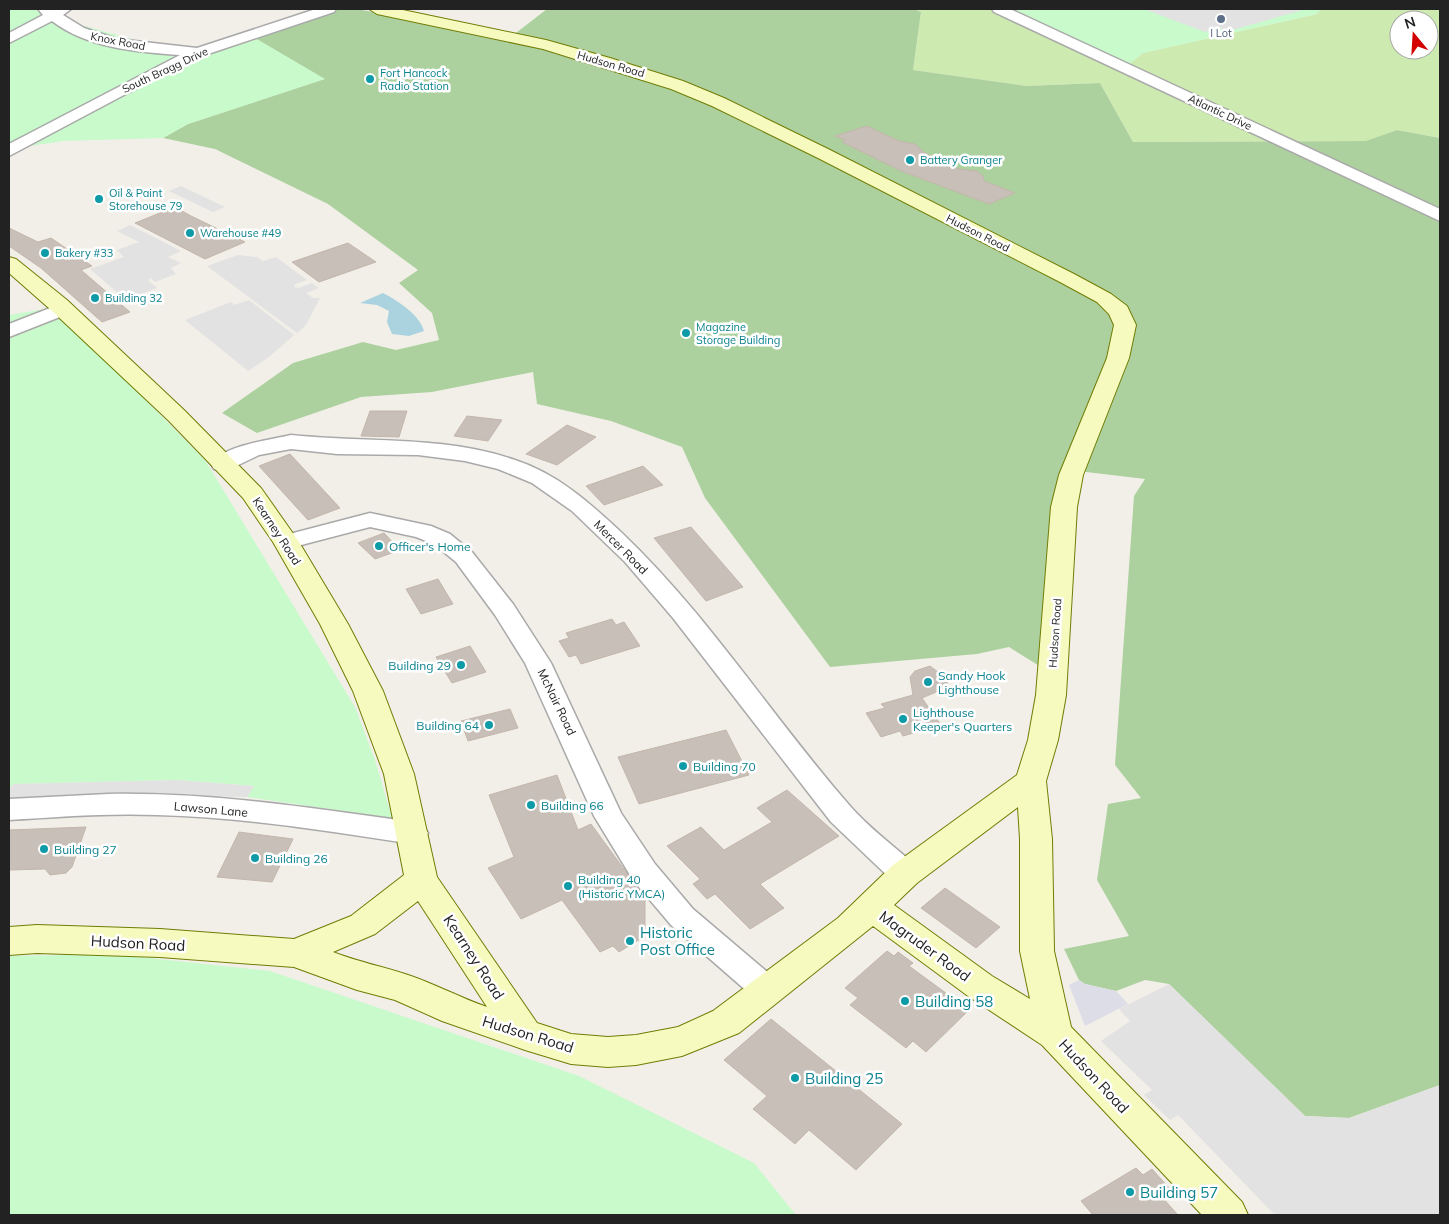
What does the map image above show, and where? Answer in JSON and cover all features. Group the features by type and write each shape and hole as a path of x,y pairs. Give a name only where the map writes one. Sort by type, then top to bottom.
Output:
{"street":[{"name":"South Bragg Drive","path":"9,151 143,78 200,52 329,9"},
{"name":"Hudson Road","path":"377,9 546,45 652,76 702,95 824,154 1067,278 1104,298 1119,311 1125,325 1118,358 1071,475 1064,507 1050,695 1043,740 1032,781 1036,839 1037,950 1055,1034 1228,1215"},
{"name":"Atlantic Drive","path":"998,9 1440,216"},
{"name":"Knox Road","path":"53,11 69,28 94,38 164,50 200,52"},
{"path":"9,39 53,11"},
{"name":"Kearney Road","path":"9,263 63,309 176,415 252,493 286,542 334,624 368,691 399,774 413,833 421,880 450,919 525,1035"},
{"path":"9,330 63,309"},
{"name":"Mercer Road","path":"222,464 252,450 291,442 337,447 418,448 465,454 506,464 540,478 580,506 633,557 682,612 841,815 905,874"},
{"name":"McNair Road","path":"286,542 370,520 423,531 442,539 464,557 504,610 538,663 608,816 644,872 682,917 768,990"},
{"name":"Hudson Road","path":"9,941 37,939 160,943 296,953 356,976 402,987 455,1011 571,1049 608,1052 636,1050 682,1040 726,1022 850,927 905,874 1032,781"},
{"name":"Lawson Lane","path":"9,810 62,805 140,804 205,807 413,833"},
{"path":"296,953 363,925 421,880"},
{"name":"Magruder Road","path":"871,906 980,986 1055,1034"}],"green space":[{"path":"9,9 56,9 45,15 185,54 248,34 325,79 188,124 163,138 64,141 9,149"},
{"path":"327,9 356,9 512,36 547,9 914,9 921,12 913,70 1026,86 1100,83 1133,142 1366,141 1397,130 1440,138 1440,1085 1349,1118 1305,1116 1169,984 1145,980 1116,991 1085,984 1079,980 1064,949 1129,936 1097,880 1108,804 1141,798 1115,765 1134,496 1145,479 1061,469 1047,551 1041,667 1009,647 977,654 830,667 705,498 682,447 611,421 537,404 533,372 432,392 361,397 257,433 222,413 293,363 363,342 396,350 439,340 432,313 399,283 418,270 328,204 215,149 163,138 188,124 324,79 248,34"},
{"path":"914,9 997,9 1124,68 1143,53 1317,14 1321,9 1440,9 1440,138 1397,130 1367,141 1133,142 1100,83 1026,86 913,70 921,12"},
{"path":"997,9 1321,9 1317,14 1143,53 1124,68"},
{"path":"52,308 205,460 355,707 375,760 392,818 247,797 254,786 177,780 14,784 9,788 9,315"},
{"path":"112,954 270,971 579,1076 754,1163 796,1215 9,1215 9,956"}],"shaded area":[{"name":"I Lot","path":"1144,9 1306,9 1229,31 1220,28 1205,32"},
{"path":"181,186 225,207 213,212 169,191"},
{"path":"130,225 181,251 168,257 181,263 171,268 176,274 155,282 151,278 148,280 157,288 126,300 90,269 124,257 117,250 139,242 117,231"},
{"path":"238,255 257,257 263,261 276,257 307,280 295,284 294,287 299,288 312,283 319,288 306,293 313,298 320,298 306,325 297,333 207,266"},
{"path":"249,300 294,335 269,357 248,371 185,320 231,302 234,305"},
{"path":"177,780 254,786 247,797 72,794 9,800 9,788 14,784"},
{"path":"1079,980 1085,984 1116,991 1128,1004 1085,1026 1069,985"},
{"path":"1169,984 1305,1116 1350,1118 1440,1085 1440,1215 1275,1215 1178,1115 1170,1120 1144,1095 1152,1090 1101,1041 1130,1021 1119,1009"}],"water":[{"path":"383,293 413,314 422,325 424,331 409,336 392,334 387,322 389,311 377,305 360,303"}],"building":[{"name":"Battery Granger","path":"867,126 899,141 915,144 925,153 958,169 977,171 983,176 984,181 1015,193 989,204 901,171 842,142 845,140 835,136"},
{"name":"Warehouse #49","path":"175,207 245,242 205,259 135,223"},
{"path":"9,228 38,242 51,238 92,266 81,270 130,312 102,322 41,268 9,246"},
{"path":"348,243 376,262 319,282 292,262"},
{"path":"370,411 407,411 399,437 361,436"},
{"path":"467,416 502,420 488,441 454,436"},
{"path":"567,425 596,437 557,465 526,454"},
{"path":"290,454 340,508 308,520 259,466"},
{"path":"643,466 663,485 604,505 586,486"},
{"path":"691,527 743,587 706,601 654,538"},
{"name":"Officer's Home","path":"384,533 400,550 375,559 358,543"},
{"path":"438,579 453,604 421,614 406,589"},
{"path":"612,619 616,625 624,622 640,646 581,664 576,655 569,657 559,641 569,638 566,633"},
{"name":"Building 29","path":"470,646 486,672 452,683 436,657"},
{"name":"Lighthouse Keeper's Quarters","path":"930,666 942,675 948,683 941,690 922,698 941,725 903,736 900,731 881,737 866,713 885,708 881,704 913,695 910,677 915,671"},
{"name":"Building 64","path":"510,709 518,728 468,741 461,721"},
{"name":"Building 70","path":"726,730 749,775 639,804 618,757"},
{"name":"Building 40 (Historic YMCA)","path":"557,775 578,830 591,824 645,898 645,936 619,952 613,946 600,952 562,900 521,919 488,868 514,857 489,795"},
{"path":"787,790 839,836 760,884 784,908 750,929 715,894 707,899 693,884 700,879 667,846 701,827 724,850 772,822 757,808"},
{"name":"Building 27","path":"86,827 72,867 66,873 50,875 45,869 9,870 9,830"},
{"name":"Building 26","path":"239,832 293,839 272,882 217,877"},
{"path":"945,888 1000,927 976,948 921,908"},
{"name":"Building 58","path":"887,951 894,956 898,952 913,963 909,966 969,1010 926,1052 913,1041 906,1048 850,1005 858,998 845,988"},
{"name":"Building 25","path":"771,1019 902,1124 856,1170 809,1130 795,1144 753,1109 767,1096 724,1060"},
{"name":"Building 57","path":"1136,1168 1143,1175 1152,1169 1170,1189 1160,1195 1178,1215 1093,1215 1081,1201"}],"place":[{"name":"I Lot","path":"1221,19"},
{"name":"Fort Hancock Radio Station","path":"370,79"},
{"name":"Battery Granger","path":"910,160"},
{"name":"Oil & Paint Storehouse 79","path":"99,199"},
{"name":"Warehouse #49","path":"190,233"},
{"name":"Bakery #33","path":"45,253"},
{"name":"Building 32","path":"95,298"},
{"name":"Magazine Storage Building","path":"686,333"},
{"name":"Officer's Home","path":"379,546"},
{"name":"Building 29","path":"461,665"},
{"name":"Sandy Hook Lighthouse","path":"928,682"},
{"name":"Lighthouse Keeper's Quarters","path":"903,719"},
{"name":"Building 64","path":"489,725"},
{"name":"Building 70","path":"683,766"},
{"name":"Building 66","path":"531,805"},
{"name":"Building 27","path":"44,849"},
{"name":"Building 26","path":"255,858"},
{"name":"Building 40 (Historic YMCA)","path":"568,886"},
{"name":"Historic Post Office","path":"630,941"},
{"name":"Building 58","path":"905,1001"},
{"name":"Building 25","path":"795,1078"},
{"name":"Building 57","path":"1130,1192"}]}
